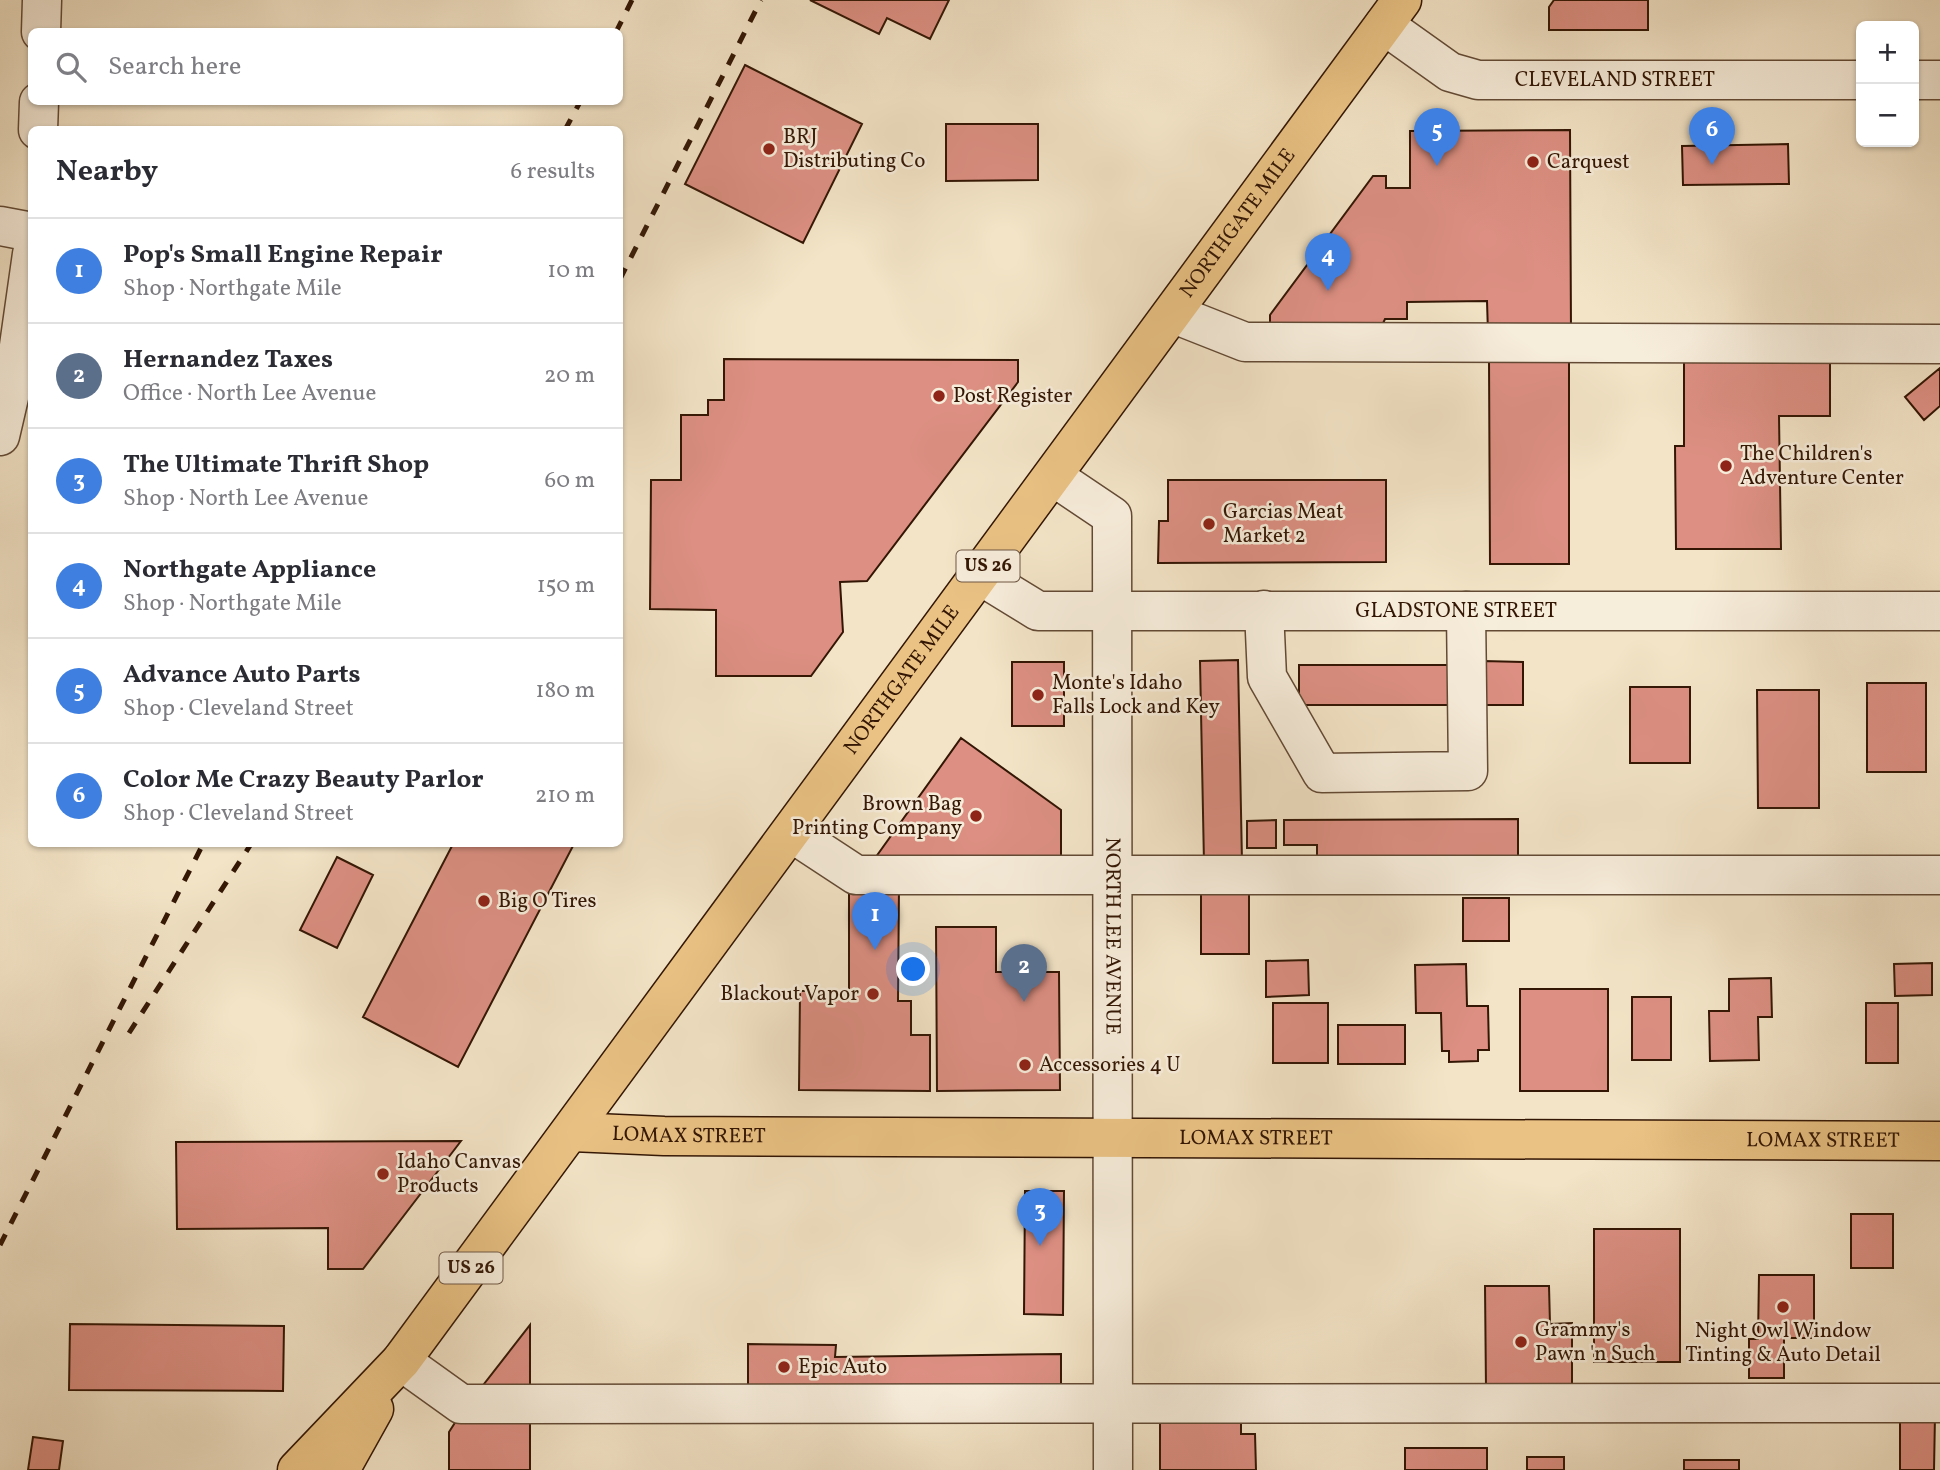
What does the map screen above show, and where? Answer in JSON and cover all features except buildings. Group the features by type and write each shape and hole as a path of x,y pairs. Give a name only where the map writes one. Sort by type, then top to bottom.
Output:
{"main road":[{"name":"NORTHGATE MILE","path":"296,1470 401,1361 1174,314 1393,12"},
{"name":"LOMAX STREET","path":"572,1132 664,1136 1940,1141"},
{"name":"NORTHGATE MILE","path":"340,1470 401,1361"}],"street":[{"path":"41,28 42,0"},
{"name":"CLEVELAND STREET","path":"1393,12 1450,72 1478,80 1856,80"},
{"path":"1919,80 1940,80"},
{"path":"38,126 39,105"},
{"path":"0,226 28,231"},
{"path":"0,436 16,367 28,282"},
{"path":"1174,314 1245,342 1940,344"},
{"name":"NORTH LEE AVENUE","path":"1054,477 1112,516 1113,1470"},
{"name":"GLADSTONE STREET","path":"981,576 1038,611 1940,611"},
{"path":"1264,610 1266,677 1322,773 1468,771 1466,611"},
{"path":"792,833 856,875 1940,875"},
{"path":"401,1361 461,1404 1940,1403"}],"railway":[{"path":"618,28 632,0"},
{"path":"623,273 761,0"},
{"path":"567,126 578,105"},
{"path":"0,1245 201,847"},
{"path":"129,1033 249,847"}],"place":[{"name":"BRJ Distributing Co","path":"769,149"},
{"name":"Carquest","path":"1533,162"},
{"name":"Color Me Crazy Beauty Parlor","path":"1712,165"},
{"name":"Advance Auto Parts","path":"1437,166"},
{"name":"Northgate Appliance","path":"1328,291"},
{"name":"Post Register","path":"939,396"},
{"name":"The Children's Adventure Center","path":"1726,466"},
{"name":"Garcias Meat Market 2","path":"1209,524"},
{"name":"Monte's Idaho Falls Lock and Key","path":"1038,695"},
{"name":"Brown Bag Printing Company","path":"976,816"},
{"name":"Big O Tires","path":"484,901"},
{"name":"Pop's Small Engine Repair","path":"875,950"},
{"name":"Blackout Vapor","path":"873,994"},
{"name":"Hernandez Taxes","path":"1024,1002"},
{"name":"Accessories 4 U","path":"1025,1065"},
{"name":"Idaho Canvas Products","path":"383,1174"},
{"name":"The Ultimate Thrift Shop","path":"1040,1246"},
{"name":"Night Owl Window Tinting & Auto Detail","path":"1783,1307"},
{"name":"Grammy's Pawn 'n Such","path":"1521,1342"},
{"name":"Epic Auto","path":"784,1367"}]}
